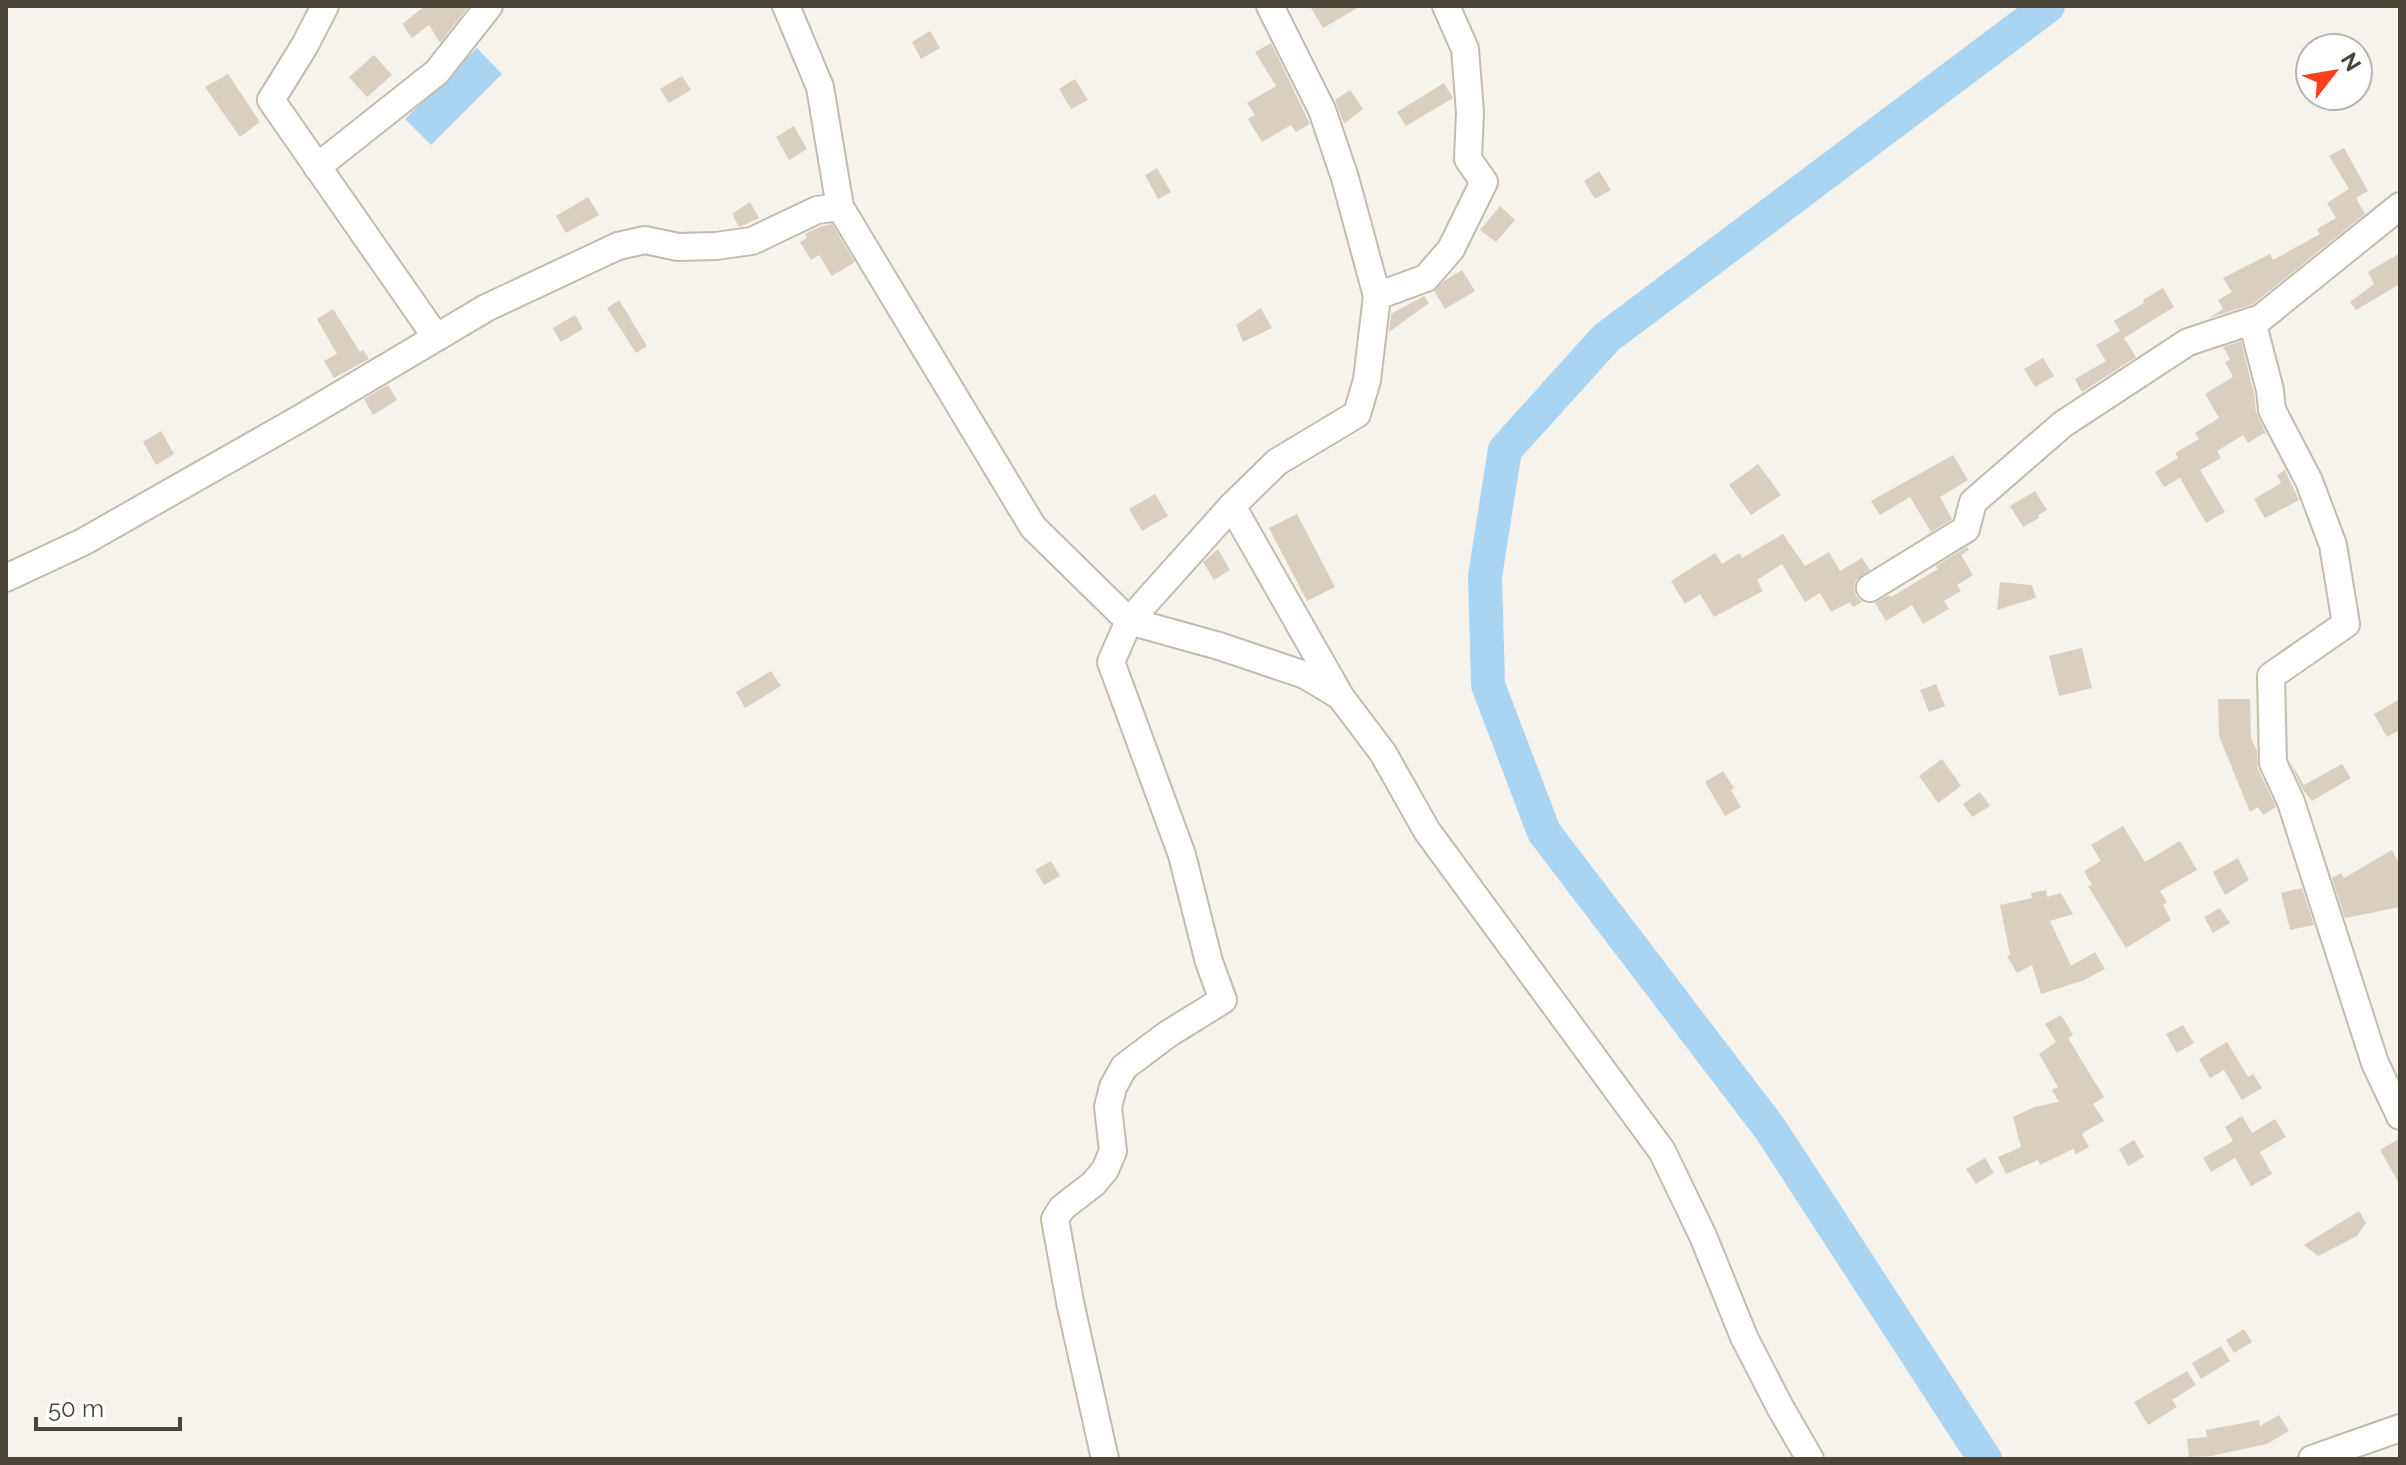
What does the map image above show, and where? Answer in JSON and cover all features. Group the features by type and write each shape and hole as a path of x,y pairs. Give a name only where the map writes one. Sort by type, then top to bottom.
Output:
{"street":[{"path":"325,6 271,100 436,337"},
{"path":"317,167 437,72 489,6"},
{"path":"786,6 820,87 840,207 1033,527 1129,621 1219,646 1305,675 1340,696"},
{"path":"1105,1459 1055,1219 1062,1208 1093,1184 1105,1170 1113,1151 1108,1107 1113,1087 1124,1067 1168,1034 1223,1000 1209,962 1182,855 1111,662 1129,621 1232,506 1277,462 1357,414 1367,380 1377,296 1345,178 1322,110 1270,6"},
{"path":"1377,296 1426,278 1451,249 1484,182 1468,159 1470,112 1465,49 1446,6"},
{"path":"1870,588 1966,529 1973,502 2063,424 2188,342 2261,318 2400,206"},
{"path":"6,578 83,542 486,308 618,246 645,240 678,247 752,241 817,210 840,207"},
{"path":"2252,321 2270,390 2272,410 2309,481 2333,545 2346,624 2271,676 2273,763 2291,802 2375,1063 2400,1116"},
{"path":"1232,506 1340,696 1383,753 1427,831 1662,1151 1703,1236 1744,1337 1810,1459"},
{"path":"2312,1459 2400,1428"}],"water":[{"path":"477,48 502,74 431,145 405,119"}],"building":[{"path":"425,6 468,7 440,43 429,25 412,38 402,24"},
{"path":"1310,6 1361,6 1323,28"},
{"path":"930,31 940,48 921,59 912,42"},
{"path":"1271,43 1310,124 1296,132 1291,125 1262,142 1248,119 1255,115 1247,103 1276,86 1255,52"},
{"path":"374,55 392,75 367,97 349,77"},
{"path":"228,74 260,122 240,137 205,87"},
{"path":"682,76 691,90 669,103 660,89"},
{"path":"1075,79 1088,100 1071,109 1059,89"},
{"path":"1444,83 1453,98 1406,126 1397,112"},
{"path":"1350,90 1363,109 1344,124 1335,100"},
{"path":"794,126 807,149 789,160 776,137"},
{"path":"2344,148 2368,191 2356,198 2365,214 2253,304 2209,318 2223,309 2218,300 2232,292 2223,278 2270,254 2273,260 2320,234 2317,229 2336,218 2327,203 2349,189 2329,156"},
{"path":"1157,168 1171,192 1158,199 1145,175"},
{"path":"1599,171 1611,190 1595,199 1584,181"},
{"path":"588,197 599,215 566,233 556,216"},
{"path":"750,202 759,218 739,227 732,214"},
{"path":"1500,206 1515,220 1496,242 1480,230"},
{"path":"832,224 855,262 832,276 819,255 811,260 800,242 807,238 805,234"},
{"path":"2400,253 2400,284 2356,310 2350,302 2374,284 2368,272"},
{"path":"1462,270 1475,291 1445,309 1434,291"},
{"path":"2163,288 2174,307 2124,338 2136,357 2082,392 2075,379 2106,361 2096,345 2120,331 2114,321"},
{"path":"1424,296 1429,303 1389,332 1391,314"},
{"path":"619,300 647,346 636,353 607,308"},
{"path":"1261,308 1272,328 1243,342 1236,325"},
{"path":"333,309 360,352 363,350 369,359 334,378 324,361 337,354 317,319"},
{"path":"575,315 583,329 561,342 553,328"},
{"path":"2241,341 2256,412 2267,436 2264,433 2248,443 2243,435 2217,451 2221,458 2200,470 2225,512 2206,523 2180,478 2164,487 2155,472 2178,458 2175,453 2199,439 2195,433 2219,418 2205,394 2233,377 2225,362 2230,359 2223,347"},
{"path":"2043,358 2054,376 2035,387 2024,369"},
{"path":"388,385 397,400 373,415 364,399"},
{"path":"161,431 174,454 156,465 143,442"},
{"path":"1953,455 1968,480 1940,497 1952,519 1931,532 1910,497 1880,515 1871,501"},
{"path":"1758,464 1781,495 1751,515 1729,485"},
{"path":"2285,470 2299,500 2265,518 2254,499 2281,483 2277,475"},
{"path":"2035,491 2047,510 2023,527 2010,506"},
{"path":"1155,494 1168,516 1142,531 1129,509"},
{"path":"1297,514 1335,587 1307,601 1269,528"},
{"path":"1783,534 1805,566 1829,552 1840,571 1862,558 1870,570 1856,580 1854,588 1862,602 1853,607 1850,602 1831,612 1820,593 1805,602 1782,564 1757,580 1763,591 1714,617 1700,594 1685,604 1671,581 1715,553 1722,564 1739,553 1742,558"},
{"path":"1967,547 1969,550 1961,555 1973,575 1957,585 1961,591 1944,601 1949,609 1923,624 1912,605 1886,621 1875,603 1938,569 1936,566"},
{"path":"1218,549 1230,570 1214,580 1203,562"},
{"path":"2000,582 2032,585 2036,598 1997,610"},
{"path":"2082,648 2092,688 2059,696 2049,656"},
{"path":"771,671 781,686 745,708 736,692"},
{"path":"1936,684 1945,706 1929,712 1920,690"},
{"path":"2218,699 2250,699 2251,738 2257,751 2258,769 2276,807 2263,815 2258,807 2250,812 2219,736"},
{"path":"2400,699 2400,730 2387,737 2374,714"},
{"path":"1942,759 1961,786 1938,803 1919,776"},
{"path":"2289,760 2304,785 2342,764 2351,778 2312,801 2303,790"},
{"path":"1723,771 1741,807 1725,816 1705,782"},
{"path":"1980,792 1990,806 1972,817 1963,804"},
{"path":"2123,826 2145,862 2180,841 2197,870 2160,891 2167,902 2163,905 2171,920 2126,948 2088,886 2092,885 2084,871 2101,861 2091,845"},
{"path":"2392,850 2400,865 2400,907 2345,918 2332,878 2341,873 2344,878"},
{"path":"2238,858 2249,880 2225,895 2213,872"},
{"path":"1051,861 1060,876 1044,885 1035,870"},
{"path":"2302,888 2314,925 2290,930 2281,893"},
{"path":"2046,890 2047,897 2061,893 2073,914 2050,921 2071,966 2095,952 2105,969 2084,980 2041,994 2032,965 2017,973 2007,956 2010,955 2000,905 2032,898 2031,893"},
{"path":"2220,908 2230,923 2213,933 2204,917"},
{"path":"2061,1015 2073,1035 2068,1038 2104,1097 2093,1104 2104,1121 2082,1135 2089,1147 2076,1154 2073,1149 2040,1165 2038,1160 2006,1174 1998,1157 2021,1147 2013,1117 2034,1107 2059,1102 2052,1090 2058,1087 2039,1054 2056,1042 2045,1024"},
{"path":"2183,1025 2194,1043 2177,1053 2166,1034"},
{"path":"2227,1042 2248,1077 2253,1074 2262,1088 2242,1100 2224,1070 2210,1078 2199,1059"},
{"path":"2242,1116 2252,1133 2275,1119 2286,1137 2260,1152 2272,1174 2251,1186 2235,1158 2211,1172 2203,1158 2233,1141 2225,1127"},
{"path":"2400,1138 2400,1185 2380,1150"},
{"path":"2134,1140 2144,1157 2128,1166 2119,1149"},
{"path":"1985,1158 1994,1173 1976,1184 1966,1169"},
{"path":"2359,1211 2366,1223 2357,1236 2318,1256 2304,1245"},
{"path":"2244,1329 2252,1342 2234,1353 2226,1340"},
{"path":"2221,1346 2230,1361 2201,1379 2192,1363"},
{"path":"2187,1371 2196,1385 2172,1400 2177,1407 2148,1425 2134,1402"},
{"path":"2279,1415 2289,1431 2267,1444 2211,1456 2189,1457 2187,1439 2207,1437 2206,1430 2259,1420 2260,1426"}],"waterway":[{"path":"1985,1459 1771,1130 1544,832 1488,685 1485,576 1505,450 1606,338 2048,6"}]}
